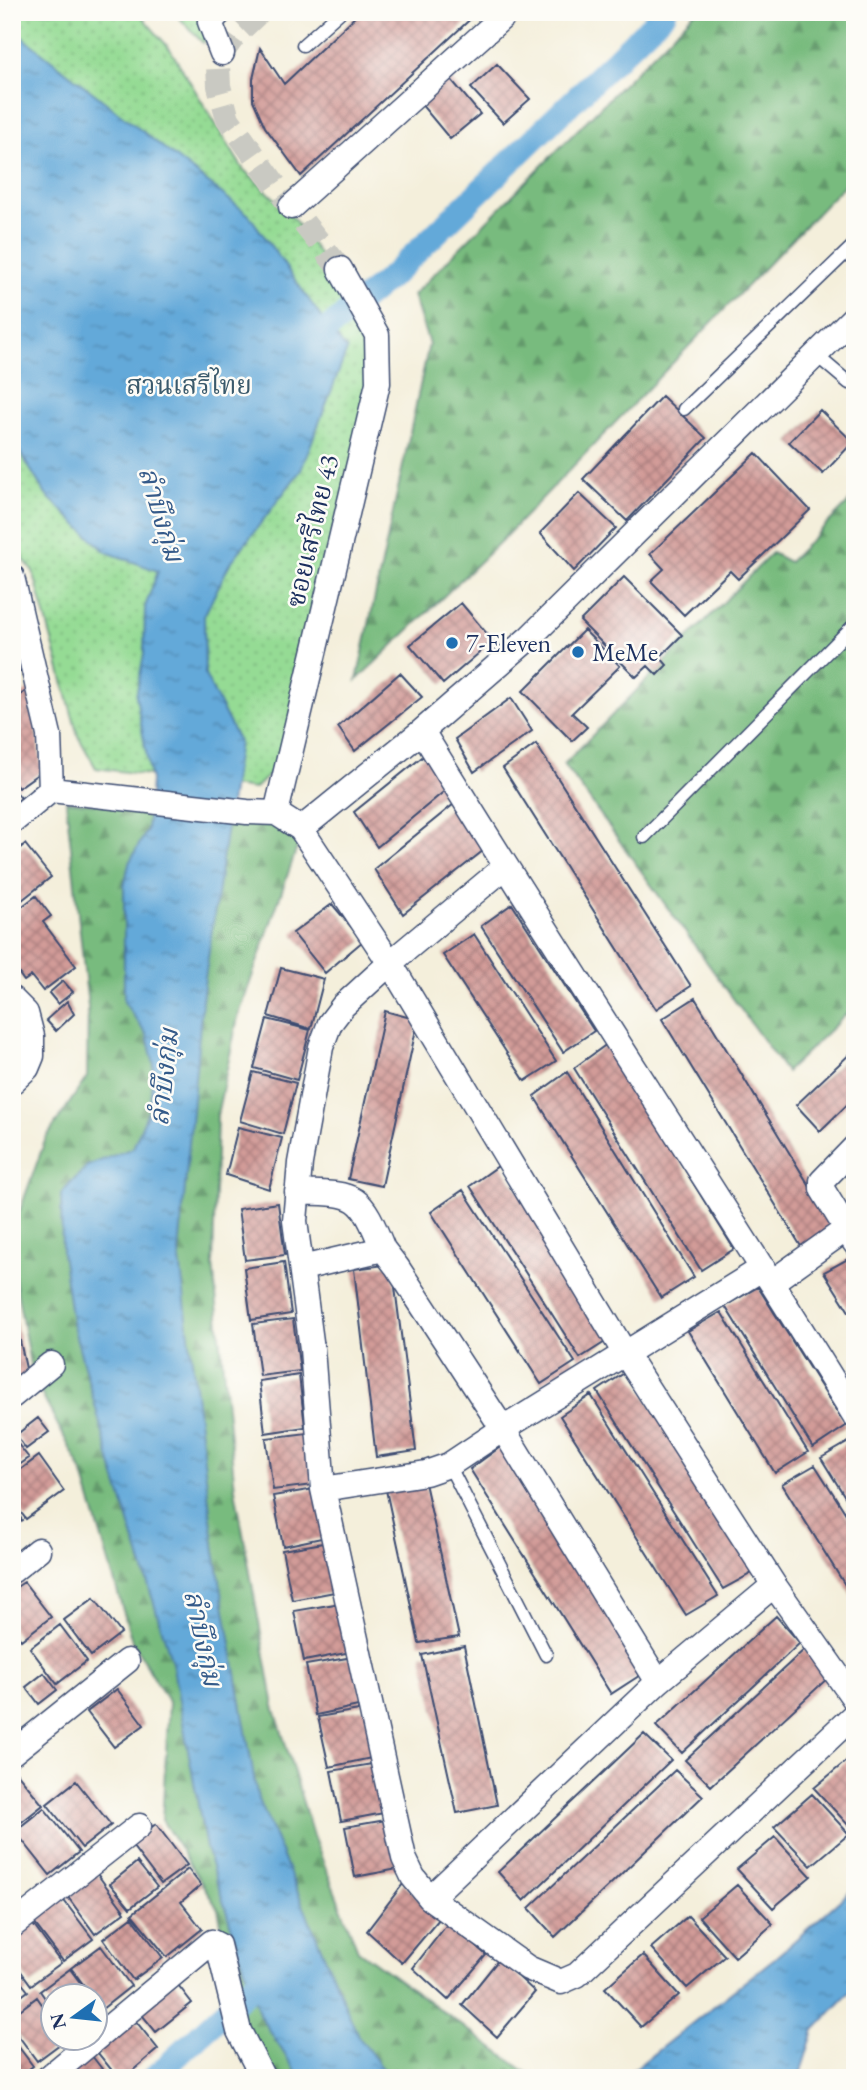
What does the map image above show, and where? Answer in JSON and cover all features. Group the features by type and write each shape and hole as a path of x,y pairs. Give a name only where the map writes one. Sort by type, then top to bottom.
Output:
{"street":[{"path":"220,12 210,22 222,52"},
{"path":"291,207 509,12"},
{"name":"ซอยเสรีไทย 43","path":"276,813 378,383 377,335 340,269"},
{"path":"302,829 422,731 529,638 855,317"},
{"path":"12,578 49,735 51,790"},
{"path":"422,731 505,867 768,1275 855,1416"},
{"path":"12,822 51,790 276,813 302,829 390,963 626,1355 774,1585 855,1700"},
{"path":"505,867 390,963 343,1006 330,1023 318,1060 300,1163 295,1221 323,1489 404,1858 413,1877 430,1898 528,1968 555,1980 569,1980 855,1714"},
{"path":"12,999 26,1013 32,1036 32,1056 27,1068 12,1082"},
{"path":"323,1489 426,1473 449,1465 626,1355 768,1275 850,1237 824,1196 822,1181 855,1147"},
{"path":"298,1192 343,1194 362,1205 383,1249 503,1429 658,1682"},
{"path":"302,1268 383,1249"},
{"path":"12,1395 51,1364"},
{"path":"12,1571 38,1550"},
{"path":"430,1898 658,1682 774,1585"},
{"path":"12,1752 127,1661"},
{"path":"12,1926 139,1826"},
{"path":"48,2078 212,1942 218,1945 239,2031 262,2078"}],"lane":[{"path":"303,45 340,12"},
{"path":"684,409 855,244"},
{"path":"816,355 849,383 855,383"},
{"path":"644,836 855,624"},
{"path":"449,1465 546,1654"}],"green space":[{"name":"สวนเสรีไทย","path":"12,12 138,12 170,49 243,169 288,211 319,254 377,358 282,762 254,789 96,768 78,736 33,571 12,545"},
{"path":"174,12 235,12 203,43"},
{"path":"695,12 855,12 855,174 501,541 357,680 429,344 413,295"},
{"path":"855,496 855,1006 786,1072 564,764 772,553 789,562"},
{"path":"66,801 272,821 299,842 238,1017 217,1115 213,1264 235,1489 274,1706 313,1836 358,1950 534,2078 266,2078 246,2042 218,1909 162,1820 169,1703 132,1641 82,1471 32,1376 12,1262 12,1232 46,1138 87,1077 88,1007"}],"water":[{"name":"ลำบึงกุ่ม","path":"12,29 249,215 347,350 301,470 229,565 204,616 205,675 239,742 203,992 179,1252 215,1552 257,1795 358,2036 390,2078 300,2078 260,2016 206,1848 172,1662 112,1467 72,1322 62,1253 61,1194 87,1166 133,1148 149,1109 154,1065 147,1035 124,1002 124,887 129,863 147,830 151,780 136,696 144,654 145,607 158,571 106,552 46,495 12,439"},
{"path":"855,1887 855,1987 814,2030 799,2078 623,2078 776,1957"}],"building":[{"path":"360,12 478,12 301,176 265,127 253,100 253,79 260,48 284,84"},
{"path":"497,64 530,99 503,123 471,88"},
{"path":"450,78 480,114 450,139 420,103"},
{"path":"662,396 706,438 627,521 583,479"},
{"path":"820,410 853,442 823,474 789,442"},
{"path":"756,453 810,510 738,579 730,571 684,615 651,581 664,569 650,554"},
{"path":"579,493 616,528 574,571 540,533"},
{"path":"624,577 682,635 660,657 667,665 657,675 648,666 636,677 580,621"},
{"name":"7-Eleven","path":"461,603 493,641 443,684 410,645"},
{"path":"12,624 24,670 13,675 12,674"},
{"path":"584,630 620,666 572,713 587,727 572,741 523,691"},
{"path":"400,673 422,697 355,751 338,727"},
{"path":"30,688 42,771 18,788 12,779 12,701"},
{"path":"511,698 532,731 474,772 455,739"},
{"path":"536,744 691,986 656,1009 503,768"},
{"path":"431,750 453,784 377,847 354,812"},
{"path":"12,787 21,798 12,806"},
{"path":"454,804 484,850 403,914 374,869"},
{"path":"25,844 51,877 12,908 12,855"},
{"path":"36,896 51,916 43,922 76,966 43,991 31,976 24,981 15,968 12,970 12,914"},
{"path":"332,904 363,941 325,973 293,933"},
{"path":"512,904 594,1031 563,1052 481,926"},
{"path":"474,934 556,1061 525,1081 443,955"},
{"path":"281,968 324,979 311,1029 268,1016"},
{"path":"63,981 73,992 58,1004 49,993"},
{"path":"695,998 835,1228 802,1248 662,1019"},
{"path":"67,1001 74,1014 56,1031 46,1020"},
{"path":"385,1011 418,1020 382,1186 348,1179"},
{"path":"267,1019 310,1030 297,1080 254,1068"},
{"path":"607,1044 734,1249 701,1270 574,1068"},
{"path":"855,1049 855,1097 820,1131 796,1105"},
{"path":"253,1072 296,1083 283,1134 240,1121"},
{"path":"567,1072 694,1277 661,1298 534,1096"},
{"path":"238,1127 282,1138 269,1189 226,1175"},
{"path":"501,1164 613,1337 580,1358 470,1186"},
{"path":"463,1190 575,1362 541,1384 431,1212"},
{"path":"278,1203 285,1255 245,1260 238,1209"},
{"path":"855,1255 855,1321 824,1272"},
{"path":"284,1262 291,1314 251,1320 244,1268"},
{"path":"392,1264 416,1451 376,1457 354,1269"},
{"path":"758,1287 846,1426 813,1448 725,1306"},
{"path":"12,1304 27,1373 12,1385"},
{"path":"721,1312 808,1452 775,1473 688,1331"},
{"path":"293,1319 300,1371 260,1376 253,1324"},
{"path":"629,1370 756,1571 723,1589 597,1391"},
{"path":"299,1375 305,1427 265,1433 259,1381"},
{"path":"591,1395 718,1596 686,1615 560,1416"},
{"path":"38,1418 49,1432 26,1449 16,1435"},
{"path":"307,1433 313,1485 273,1490 266,1438"},
{"path":"854,1439 855,1441 855,1513 821,1458"},
{"path":"17,1443 29,1458 12,1470 12,1446"},
{"path":"503,1445 645,1672 611,1694 470,1469"},
{"path":"39,1456 64,1491 26,1519 12,1501 12,1476"},
{"path":"815,1465 855,1528 855,1601 782,1484"},
{"path":"425,1483 459,1637 419,1643 386,1490"},
{"path":"320,1488 331,1536 283,1546 273,1496"},
{"path":"12,1506 22,1520 12,1527"},
{"path":"329,1542 340,1591 292,1600 282,1550"},
{"path":"24,1582 51,1617 21,1640 12,1629 12,1590"},
{"path":"94,1598 121,1633 91,1656 64,1620"},
{"path":"341,1603 351,1652 304,1661 294,1611"},
{"path":"776,1616 800,1643 682,1753 656,1726"},
{"path":"60,1625 87,1661 57,1684 30,1648"},
{"path":"464,1646 497,1805 457,1813 422,1655"},
{"path":"805,1649 830,1676 711,1786 685,1760"},
{"path":"353,1657 363,1705 316,1715 306,1665"},
{"path":"44,1673 57,1690 39,1704 26,1687"},
{"path":"117,1689 144,1725 114,1747 87,1712"},
{"path":"365,1709 376,1757 329,1767 318,1717"},
{"path":"644,1734 671,1760 524,1901 498,1872"},
{"path":"852,1756 855,1759 855,1824 850,1827 814,1788"},
{"path":"378,1763 389,1812 341,1821 331,1771"},
{"path":"12,1767 43,1805 14,1828 12,1826"},
{"path":"675,1770 703,1796 555,1937 529,1908"},
{"path":"76,1781 111,1825 82,1848 47,1804"},
{"path":"812,1794 849,1834 811,1866 774,1827"},
{"path":"44,1808 79,1852 50,1875 15,1831"},
{"path":"392,1819 403,1868 355,1877 345,1827"},
{"path":"156,1824 187,1865 161,1884 130,1843"},
{"path":"775,1837 811,1876 773,1908 737,1869"},
{"path":"137,1862 157,1887 130,1908 110,1884"},
{"path":"188,1869 201,1885 181,1902 202,1929 167,1957 132,1914"},
{"path":"95,1871 125,1912 95,1934 65,1893"},
{"path":"403,1884 440,1918 402,1963 367,1931"},
{"path":"737,1885 773,1924 735,1957 699,1917"},
{"path":"62,1898 93,1939 63,1961 32,1920"},
{"path":"688,1916 725,1956 687,1988 651,1948"},
{"path":"132,1917 163,1958 133,1980 103,1939"},
{"path":"31,1922 61,1963 31,1985 12,1959 12,1936"},
{"path":"449,1922 486,1955 448,2000 413,1968"},
{"path":"101,1946 131,1986 108,2004 108,1982 82,1982 71,1968"},
{"path":"643,1955 679,1995 641,2027 605,1988"},
{"path":"499,1959 535,1992 497,2037 462,2005"},
{"path":"70,1969 80,1982 52,1982"},
{"path":"12,1971 28,1991 12,2003"},
{"path":"175,1981 192,2003 156,2032 138,2010"},
{"path":"37,1997 38,2052 49,2052 37,2061 12,2027 12,2016"},
{"path":"131,2015 158,2049 124,2078 118,2078 97,2052 108,2052 108,2034"},
{"path":"12,2038 33,2066 17,2078 12,2078"},
{"path":"92,2056 109,2078 62,2078"}],"waterway":[{"path":"304,349 394,274 665,12"},
{"path":"154,2078 273,1966"}],"tunnel":[{"path":"259,12 235,35 222,53 218,66 219,86 228,119 291,207 340,269"}],"place":[{"name":"7-Eleven","path":"452,643"},
{"name":"MeMe","path":"578,652"}]}
